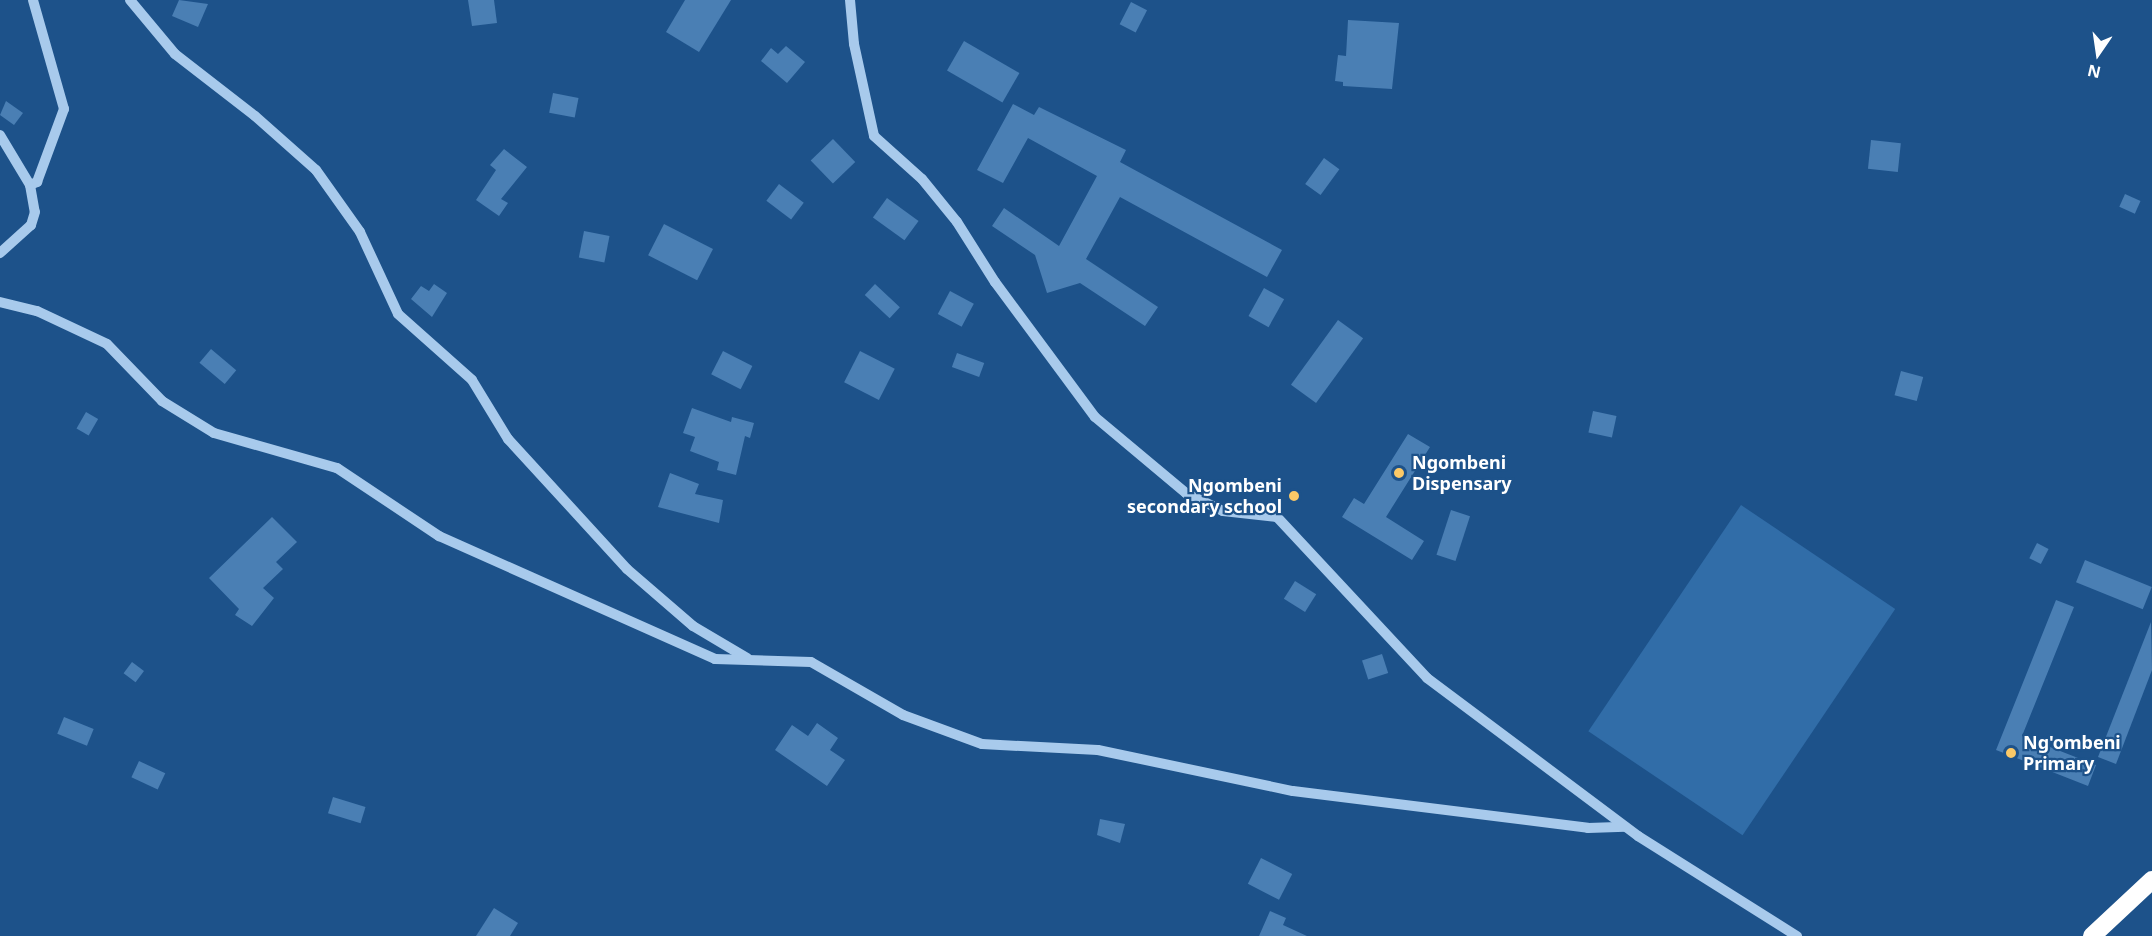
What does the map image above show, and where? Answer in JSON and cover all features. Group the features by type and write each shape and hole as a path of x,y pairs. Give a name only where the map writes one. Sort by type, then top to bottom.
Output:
{"highway":[{"path":"2092,936 2152,880"}],"street":[{"path":"30,185 37,182 63,110 33,0"},
{"path":"130,0 175,54 255,116 316,170 360,232 398,314 472,380 508,439 627,569 693,626 750,660"},
{"path":"850,0 854,45 874,136 922,179 957,222 995,282 1095,417 1186,492 1223,511 1277,517 1426,678 1625,827 1797,936"},
{"path":"0,135 30,185 35,212 31,225 0,254"},
{"path":"0,302 37,311 107,344 162,401 214,433 337,468 439,536 715,659 811,662 903,715 982,744 1098,750 1293,790 1588,828 1625,827"}],"shaded area":[{"path":"1741,505 1895,609 1743,835 1588,731"}],"building":[{"path":"179,0 208,4 198,27 172,16"},
{"path":"468,0 494,0 497,23 472,26"},
{"path":"685,0 731,0 699,52 666,32"},
{"path":"1131,2 1147,10 1136,32 1120,24"},
{"path":"1348,20 1399,23 1392,89 1343,86 1343,82 1335,81 1338,55 1346,56"},
{"path":"964,41 1019,73 1002,102 947,70"},
{"path":"786,46 805,62 787,83 761,61 771,48 778,54"},
{"path":"553,93 579,98 575,118 549,113"},
{"path":"6,101 23,113 14,125 0,115"},
{"path":"1013,104 1034,115 1039,107 1126,150 1120,162 1282,250 1267,277 1120,197 1086,259 1158,307 1145,326 1080,283 1047,293 1035,255 992,226 1004,208 1059,246 1097,176 1028,138 1003,183 977,170"},
{"path":"833,139 855,162 833,184 811,161"},
{"path":"1871,140 1901,143 1898,172 1868,169"},
{"path":"504,149 527,167 501,199 508,203 499,216 476,200 496,170 490,165"},
{"path":"1324,158 1339,169 1321,195 1305,184"},
{"path":"779,184 804,203 791,219 766,201"},
{"path":"2125,194 2141,201 2135,214 2119,207"},
{"path":"887,198 919,221 904,240 873,217"},
{"path":"664,224 713,249 697,280 648,255"},
{"path":"584,231 610,236 604,262 579,258"},
{"path":"434,284 447,293 432,317 411,299 421,286 429,291"},
{"path":"875,284 900,307 890,318 865,295"},
{"path":"1264,288 1284,299 1269,327 1248,316"},
{"path":"950,291 974,304 962,327 938,314"},
{"path":"1338,320 1363,338 1316,403 1291,385"},
{"path":"211,349 236,370 225,384 199,363"},
{"path":"723,351 752,366 741,389 711,374"},
{"path":"860,351 895,369 879,400 844,382"},
{"path":"957,353 984,363 979,377 952,367"},
{"path":"1901,371 1923,377 1917,401 1895,395"},
{"path":"692,408 731,422 732,417 754,423 750,438 745,436 736,475 717,470 719,462 690,451 695,437 683,433"},
{"path":"1593,411 1616,416 1612,438 1588,433"},
{"path":"86,412 98,419 89,435 76,428"},
{"name":"Ngombeni Dispensary","path":"1408,434 1430,447 1386,517 1424,541 1412,560 1342,517 1354,498 1364,504"},
{"path":"670,473 699,484 695,494 723,500 719,523 658,507"},
{"path":"1451,510 1470,516 1455,561 1436,555"},
{"path":"272,517 297,542 276,562 283,569 263,588 274,598 252,626 235,615 239,609 209,578"},
{"path":"2037,543 2049,549 2041,564 2029,558"},
{"path":"2085,560 2152,587 2143,609 2076,582"},
{"path":"1295,581 1316,594 1305,612 1284,599"},
{"path":"2056,600 2074,607 2022,736 2096,765 2088,786 1996,750"},
{"path":"2151,622 2152,670 2116,764 2098,757"},
{"path":"1382,654 1388,673 1368,680 1362,660"},
{"path":"132,662 144,671 136,682 124,673"},
{"path":"64,717 94,729 87,746 57,734"},
{"path":"817,723 838,738 830,750 845,760 827,786 775,750 792,725 808,736"},
{"path":"139,761 165,773 158,790 131,777"},
{"path":"333,797 366,807 361,823 328,813"},
{"path":"1100,819 1125,824 1120,843 1097,835"},
{"path":"1261,858 1292,874 1279,900 1248,884"},
{"path":"494,908 518,923 510,936 476,936"},
{"path":"1270,911 1286,918 1283,925 1307,936 1259,936"}],"place":[{"name":"Ngombeni Dispensary","path":"1399,473"},
{"name":"Ngombeni secondary school","path":"1294,496"},
{"name":"Ng'ombeni Primary","path":"2011,753"}]}
